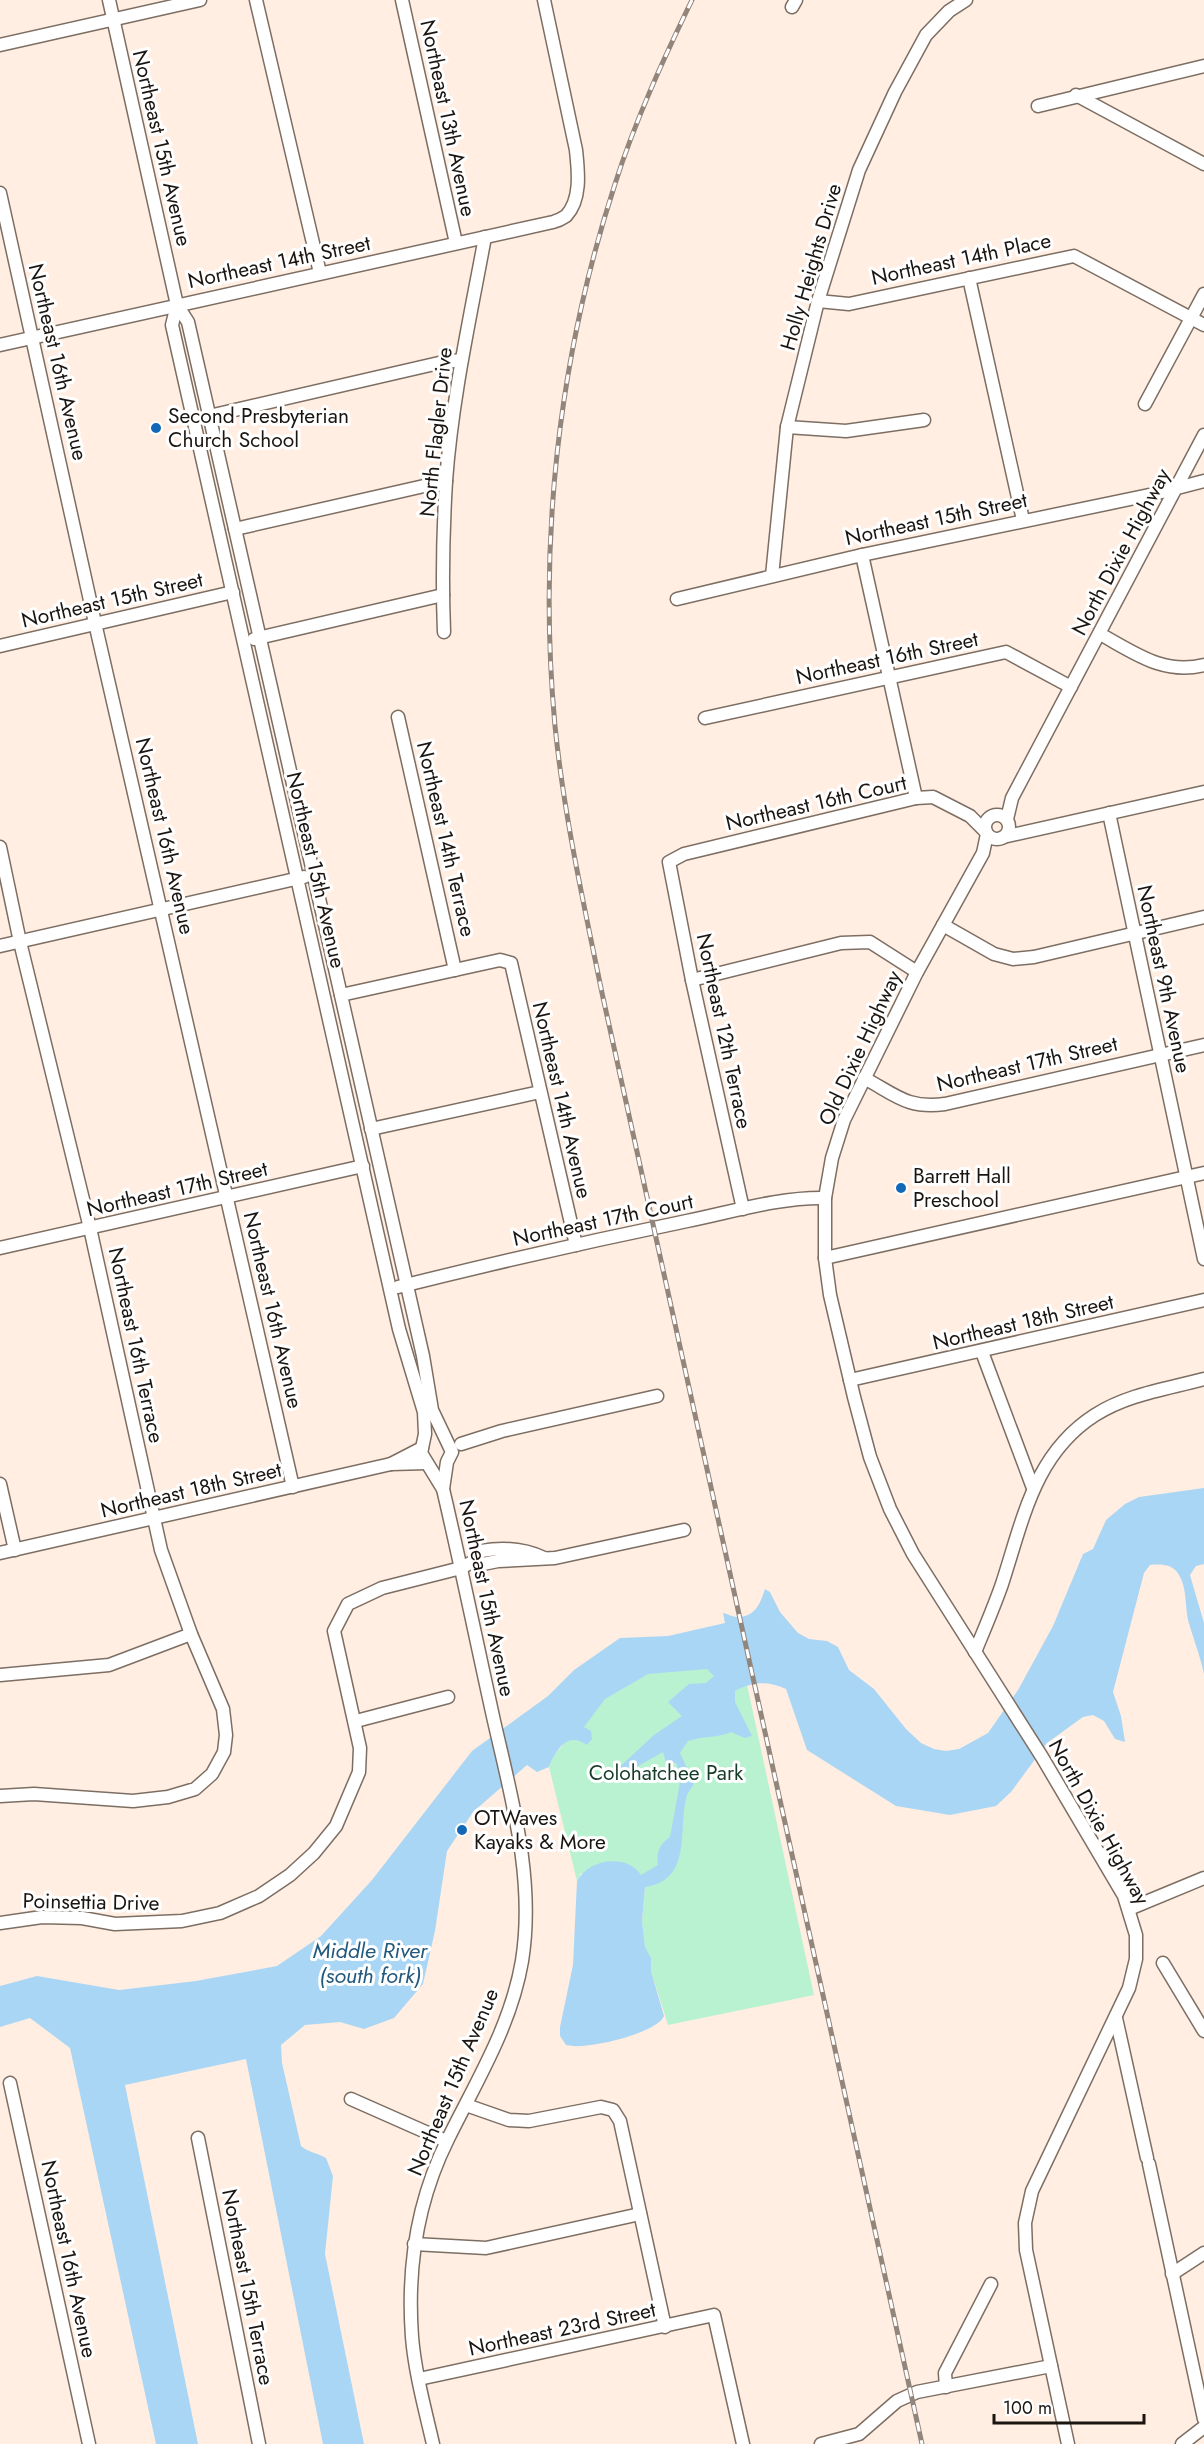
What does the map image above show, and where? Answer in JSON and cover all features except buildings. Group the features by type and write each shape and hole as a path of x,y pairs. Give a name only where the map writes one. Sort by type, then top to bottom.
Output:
{"street":[{"name":"Northeast 15th Avenue","path":"108,0 177,305 188,322 423,1356 432,1410 447,1441"},
{"path":"0,45 200,0"},
{"path":"256,0 320,273"},
{"name":"Northeast 13th Avenue","path":"402,0 456,243"},
{"name":"Northeast 14th Street","path":"0,345 553,222 566,216 577,193 579,172 544,0"},
{"name":"Holly Heights Drive","path":"771,576 787,427 818,301 859,170 895,92 926,35 949,11 966,0"},
{"path":"1038,106 1204,66"},
{"path":"1076,95 1204,164"},
{"name":"Northeast 16th Avenue","path":"0,193 95,623 294,1487"},
{"name":"North Flagler Drive","path":"444,632 442,595 446,481 461,360 485,237"},
{"name":"Northeast 14th Place","path":"818,301 849,304 1074,256 1204,325"},
{"path":"969,278 1023,520"},
{"path":"1146,404 1204,294"},
{"name":"Northeast 15th Avenue","path":"177,305 172,325 390,1289 424,1412 423,1446"},
{"path":"209,416 439,363 461,360"},
{"path":"787,427 846,431 924,420"},
{"name":"North Dixie Highway","path":"1071,687 1204,435"},
{"path":"235,529 446,481"},
{"name":"Northeast 15th Street","path":"677,599 862,555 1204,481"},
{"path":"862,555 916,798"},
{"name":"Northeast 15th Street","path":"0,646 233,592"},
{"path":"244,641 442,595"},
{"path":"1100,634 1158,665 1180,668 1204,665"},
{"name":"Northeast 16th Street","path":"705,718 1006,652 1071,687"},
{"path":"1000,819 1008,832 994,836 985,824 1000,819 1071,687"},
{"name":"Northeast 14th Terrace","path":"398,717 455,970"},
{"name":"Northeast 16th Court","path":"669,862 684,854 916,798 933,797 970,816 994,836 1029,831 1204,792"},
{"name":"Northeast 9th Avenue","path":"1109,813 1204,1260"},
{"name":"Northeast 16th Court","path":"970,816 1000,819 1019,830 1029,831"},
{"name":"Old Dixie Highway","path":"850,1380 830,1295 825,1258 825,1198 832,1158 844,1120 917,972 994,836"},
{"name":"Northeast 16th Terrace","path":"0,847 20,942 90,1228 161,1550 191,1634 223,1709 226,1735 224,1752 212,1774 195,1789 168,1797 133,1801 34,1794 0,1796"},
{"name":"Northeast 12th Terrace","path":"669,862 692,980 743,1209"},
{"path":"0,946 314,875"},
{"path":"943,925 994,954 1013,959 1034,957 1204,917"},
{"path":"692,980 841,943 870,942 917,972"},
{"name":"Northeast 14th Avenue","path":"455,970 500,960 511,963 576,1245"},
{"path":"341,995 455,970"},
{"name":"Northeast 17th Street","path":"864,1078 910,1104 924,1106 945,1104 1204,1045"},
{"path":"371,1129 540,1092"},
{"name":"Northeast 17th Street","path":"0,1248 363,1166"},
{"path":"825,1258 1204,1173"},
{"name":"Northeast 17th Court","path":"390,1289 576,1245 743,1209 795,1199 825,1198"},
{"name":"Northeast 18th Street","path":"850,1380 1204,1300"},
{"path":"982,1352 1033,1488"},
{"path":"975,1652 1001,1586 1033,1488 1049,1461 1071,1434 1096,1414 1130,1398 1204,1379"},
{"name":"North Dixie Highway","path":"850,1380 870,1457 890,1509 913,1554 1042,1757 1120,1890 1129,1909 1136,1935 1136,1959 1129,1988 1038,2179 1024,2223 1026,2250 1068,2444"},
{"path":"461,1444 449,1460 438,1467 427,1464 423,1446 432,1438 461,1444 502,1431 657,1396"},
{"path":"447,1441 452,1452 449,1460"},
{"name":"Northeast 18th Street","path":"391,1464 423,1446"},
{"name":"Northeast 15th Avenue","path":"443,1489 449,1460"},
{"name":"Northeast 18th Street","path":"0,1553 391,1464 427,1464"},
{"name":"Northeast 15th Avenue","path":"427,1464 443,1489 511,1794 523,1854 525,1883 522,1962 503,2025 429,2183 414,2244 412,2339 433,2444"},
{"path":"0,1484 15,1550"},
{"name":"Poinsettia Drive","path":"0,1923 42,1917 82,1918 115,1924 182,1921 220,1913 259,1896 290,1875 336,1826 359,1772 360,1748 356,1721 334,1631 348,1604 382,1588 461,1568 474,1561 480,1551 514,1548 544,1558 570,1555 684,1530"},
{"path":"0,1675 109,1665 130,1659 191,1634"},
{"path":"356,1721 448,1697"},
{"path":"1129,1909 1204,1878"},
{"path":"1163,1963 1204,2031"},
{"path":"1116,2018 1204,2419"},
{"name":"Northeast 16th Avenue","path":"10,2083 89,2444"},
{"path":"351,2099 447,2141"},
{"path":"466,2105 509,2120 529,2121 601,2107 612,2110 620,2121 665,2327"},
{"name":"Northeast 15th Terrace","path":"198,2138 259,2444"},
{"path":"414,2244 486,2248 640,2214"},
{"path":"1172,2274 1204,2253"},
{"path":"946,2387 945,2373 991,2284"},
{"name":"Northeast 23rd Street","path":"419,2379 714,2315 743,2444"},
{"path":"821,2444 859,2434 897,2401 911,2394 1051,2366"},
{"path":"1182,2444 1204,2427"}],"green space":[{"name":"Colohatchee Park","path":"711,1658 746,1680 814,1995 668,2025 651,1971 651,1958 645,1948 642,1921 645,1887 581,1873 577,1881 549,1767 554,1755 611,1689 647,1663"}],"water":[{"name":"Middle River (south fork)","path":"1204,1488 1204,1564 1196,1566 1190,1575 1204,1623 1204,1674 1188,1620 1182,1580 1170,1567 1150,1565 1144,1573 1113,1692 1121,1716 1125,1742 1115,1739 1104,1721 1093,1715 1083,1717 1047,1743 1011,1792 996,1806 950,1815 896,1806 807,1750 786,1689 761,1683 748,1685 735,1691 735,1702 752,1736 745,1738 731,1732 688,1741 680,1753 694,1783 687,1795 684,1808 681,1851 671,1874 660,1882 645,1887 642,1921 645,1947 651,1958 651,1971 664,2016 649,2029 620,2039 588,2045 566,2045 560,2036 573,1965 577,1881 590,1868 608,1862 617,1861 627,1864 641,1875 658,1865 660,1849 670,1837 681,1777 676,1763 666,1762 663,1752 638,1766 612,1774 654,1735 682,1716 668,1702 689,1684 706,1683 714,1676 707,1669 648,1674 605,1699 584,1727 591,1731 592,1739 587,1745 580,1741 568,1741 559,1748 549,1767 537,1772 527,1765 473,1812 447,1851 435,1931 423,1984 394,2018 364,2029 340,2022 305,2025 281,2045 282,2063 301,2146 326,2158 333,2176 325,2254 364,2444 323,2444 246,2059 125,2085 198,2444 156,2444 70,2048 30,2018 0,2027 0,1986 37,1976 119,1990 196,1981 277,1966 321,1936 372,1880 472,1751 548,1696 574,1670 620,1638 668,1636 725,1623 723,1613 734,1617 748,1615 756,1609 765,1589 770,1592 780,1612 798,1633 809,1639 827,1641 838,1647 849,1670 874,1689 906,1729 921,1743 946,1751 959,1749 988,1733 1018,1690 1053,1626 1083,1554 1093,1549 1106,1520 1125,1504 1139,1497"}],"railway":[{"path":"692,0 650,91 615,184 595,250 566,384 551,520 550,657 555,726 569,827 602,993 922,2444"}],"place":[{"name":"Second Presbyterian Church School","path":"156,428"},
{"name":"Barrett Hall Preschool","path":"901,1188"},
{"name":"OTWaves Kayaks & More","path":"462,1830"}]}
